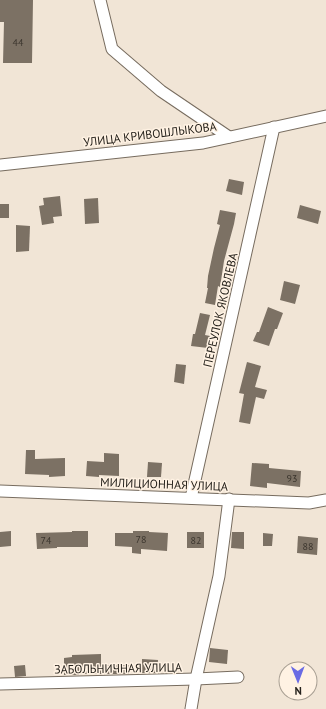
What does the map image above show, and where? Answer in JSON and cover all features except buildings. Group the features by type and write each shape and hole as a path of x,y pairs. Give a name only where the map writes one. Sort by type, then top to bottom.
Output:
{"street":[{"path":"100,0 112,49 160,91 229,137"},
{"name":"УЛИЦА КРИВОШЛЫКОВА","path":"0,164 203,143 326,116"},
{"name":"ПЕРЕУЛОК ЯКОВЛЕВА","path":"191,498 274,127"},
{"name":"МИЛИЦИОННАЯ УЛИЦА","path":"0,491 309,502 326,500"},
{"path":"191,709 196,679 219,576 229,499"},
{"name":"ЗАБОЛЬНИЧНАЯ УЛИЦА","path":"0,684 238,677"}]}
